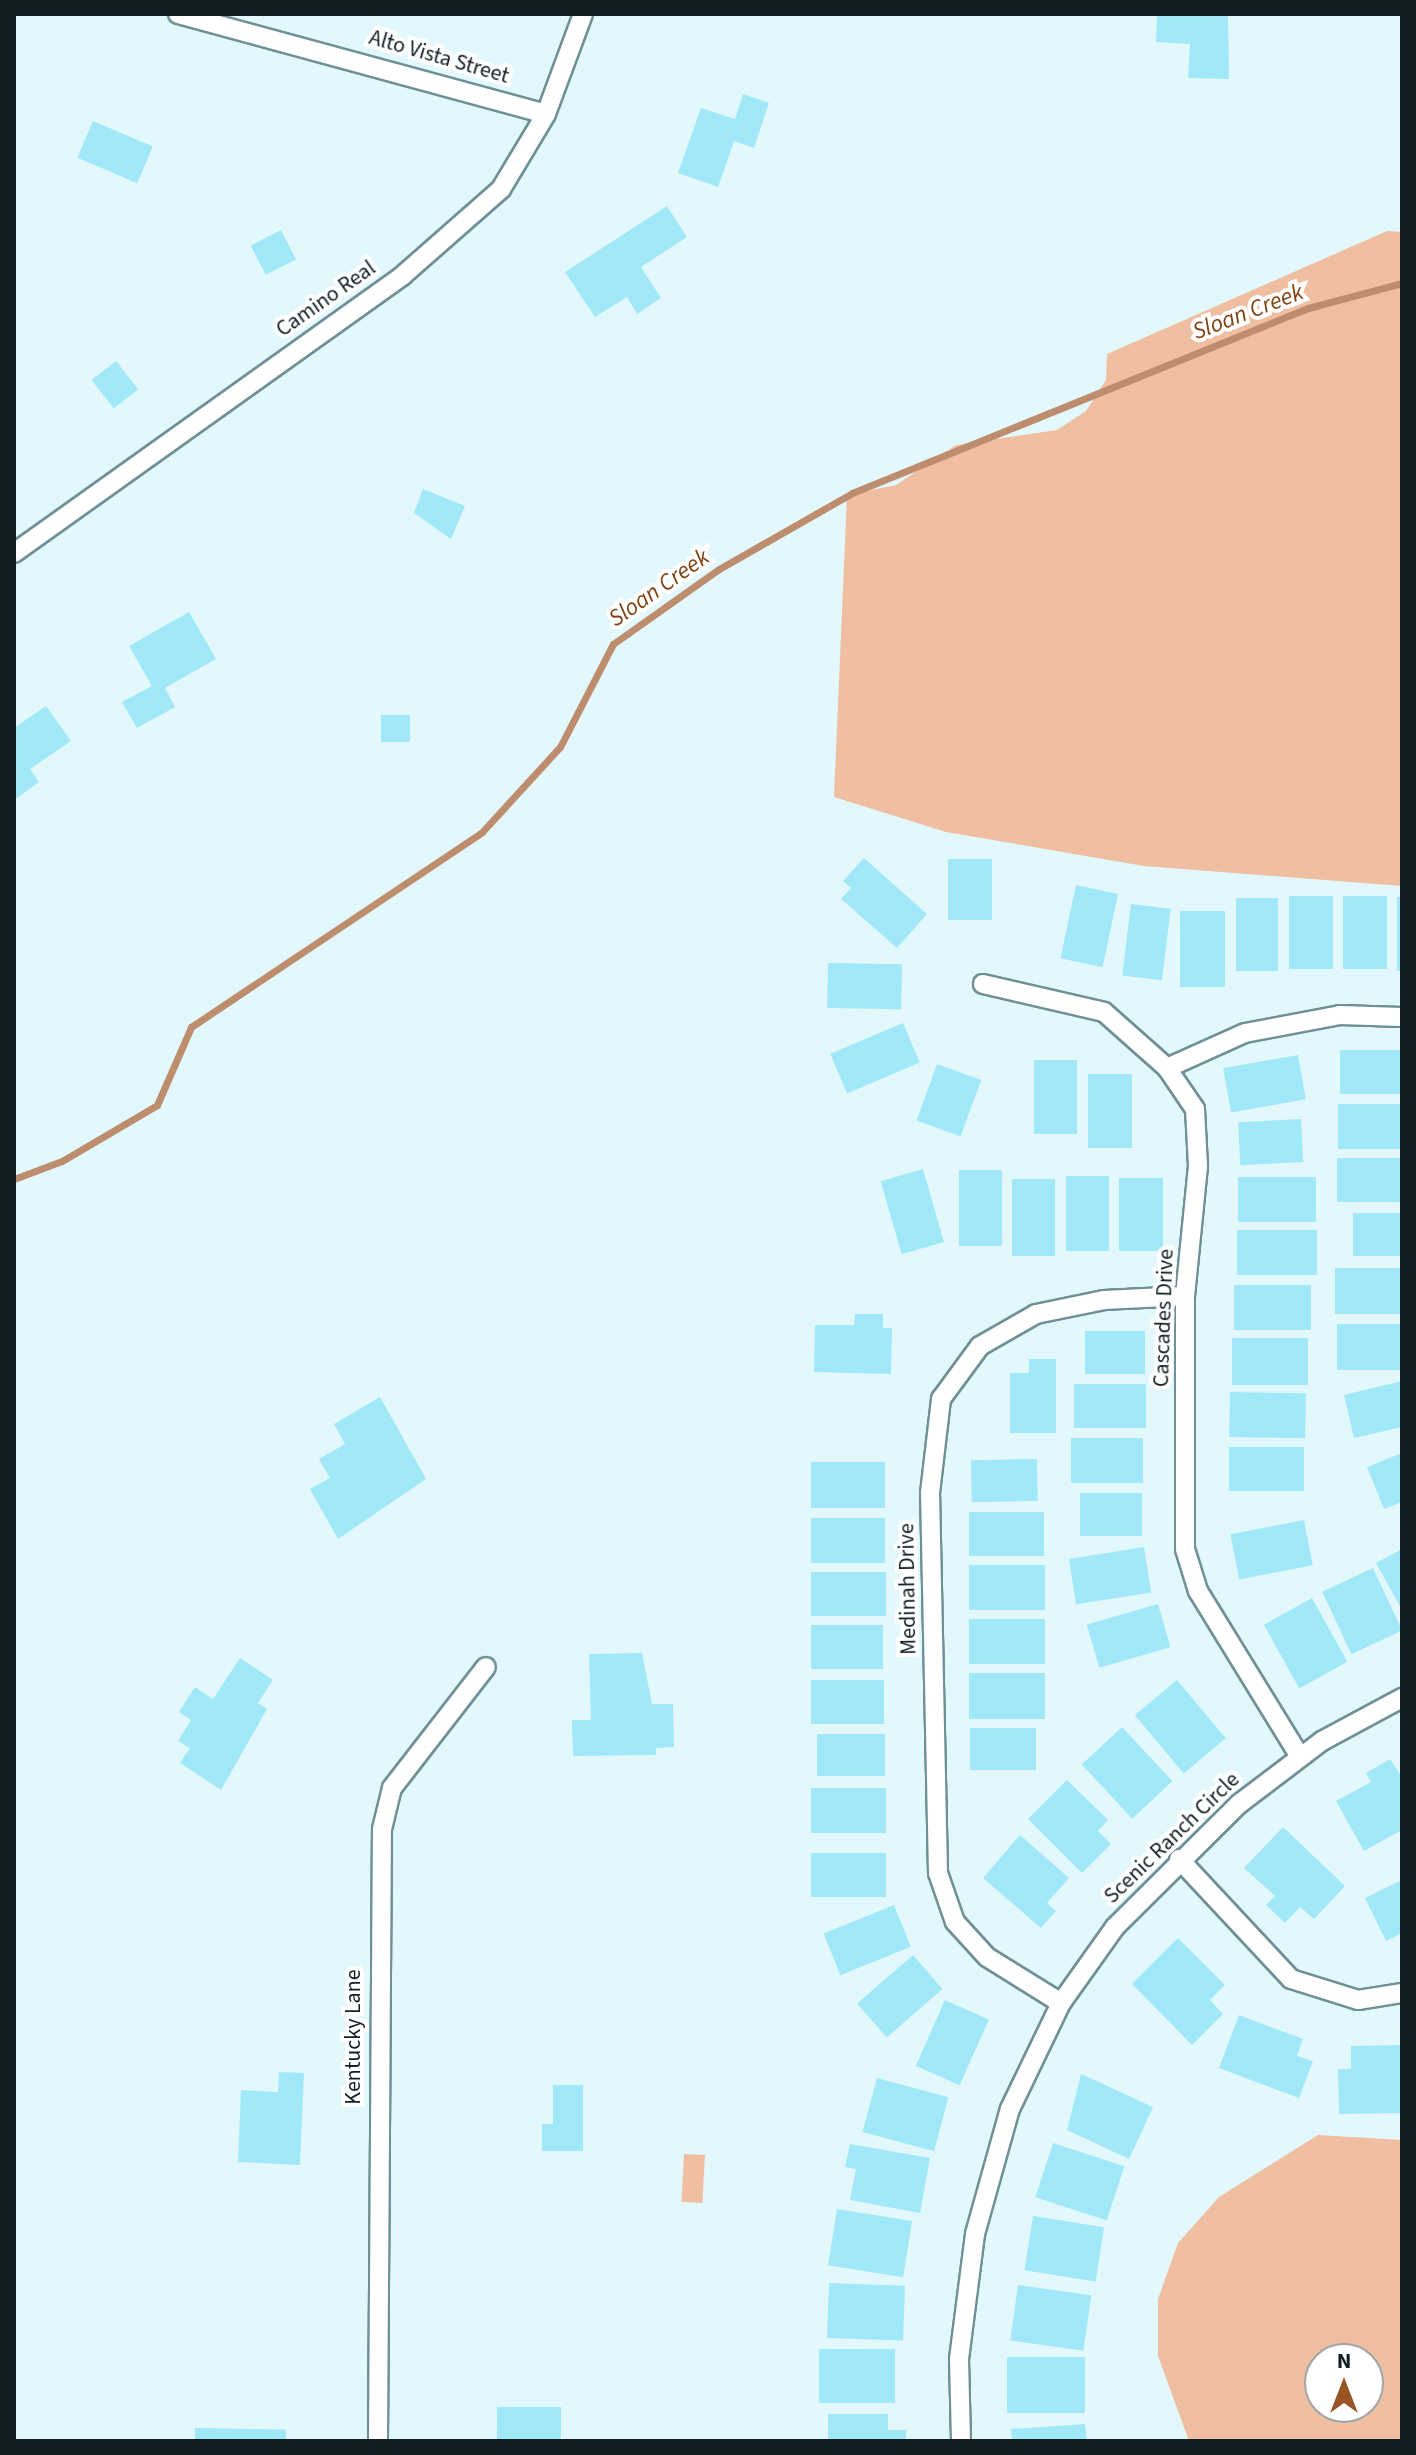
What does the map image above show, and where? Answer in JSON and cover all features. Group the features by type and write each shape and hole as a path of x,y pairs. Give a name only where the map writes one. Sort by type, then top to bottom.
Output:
{"street":[{"name":"Alto Vista Street","path":"178,14 546,114"},
{"name":"Camino Real","path":"14,553 402,276 501,189 546,114 583,14"},
{"name":"Cascades Drive","path":"983,984 1104,1012 1167,1068 1195,1109 1198,1166 1185,1296 1185,1549 1198,1591 1300,1757"},
{"path":"1167,1068 1245,1033 1340,1015 1402,1017"},
{"name":"Medinah Drive","path":"1061,2003 987,1957 955,1922 938,1873 930,1493 941,1399 980,1346 1036,1314 1104,1300 1185,1296"},
{"name":"Kentucky Lane","path":"378,2441 382,1829 392,1788 486,1667"},
{"name":"Scenic Ranch Circle","path":"961,2441 959,2359 975,2234 1010,2109 1061,2003 1115,1927 1179,1859 1300,1757 1402,1698"},
{"path":"1179,1859 1291,1979 1358,2000 1402,1993"}],"shaded area":[{"path":"1387,231 1402,232 1402,886 1144,866 946,832 834,797 847,495 896,485 956,445 1057,430 1086,411 1106,380 1107,354"},
{"path":"1318,2135 1402,2140 1402,2441 1189,2441 1158,2356 1158,2299 1178,2243 1219,2197"},
{"path":"684,2154 705,2155 702,2203 681,2202"}],"building":[{"path":"1157,14 1228,14 1229,79 1188,78 1190,44 1156,42"},
{"path":"743,94 769,103 754,148 734,141 718,187 678,173 701,108 735,119"},
{"path":"93,121 153,146 137,183 77,158"},
{"path":"667,206 687,237 641,267 661,298 637,314 627,297 595,317 565,272"},
{"path":"281,230 296,259 266,275 251,245"},
{"path":"116,361 138,389 114,408 92,380"},
{"path":"423,489 465,506 451,539 414,513"},
{"path":"189,612 216,659 165,688 175,707 137,728 122,702 152,686 129,646"},
{"path":"46,706 71,741 30,769 39,782 14,800 14,728"},
{"path":"381,715 410,715 410,742 381,742"},
{"path":"864,858 927,914 897,948 841,899 851,888 843,881"},
{"path":"948,859 992,859 992,920 948,920"},
{"path":"1076,885 1118,894 1102,967 1060,958"},
{"path":"1289,896 1333,896 1333,969 1289,969"},
{"path":"1343,896 1387,896 1387,969 1343,969"},
{"path":"1397,897 1402,897 1402,971 1397,971"},
{"path":"1236,898 1278,898 1278,971 1236,971"},
{"path":"1131,904 1171,909 1162,980 1122,975"},
{"path":"1180,911 1225,911 1225,987 1180,987"},
{"path":"828,963 902,964 901,1009 827,1008"},
{"path":"903,1023 920,1063 847,1093 830,1054"},
{"path":"1340,1050 1402,1050 1402,1094 1340,1094"},
{"path":"1298,1055 1306,1099 1231,1113 1223,1068"},
{"path":"1034,1060 1077,1060 1077,1134 1034,1134"},
{"path":"937,1064 981,1080 961,1136 916,1120"},
{"path":"1088,1074 1132,1074 1132,1148 1088,1148"},
{"path":"1338,1104 1402,1104 1402,1149 1338,1149"},
{"path":"1301,1119 1303,1162 1240,1165 1238,1122"},
{"path":"1337,1158 1402,1158 1402,1202 1337,1202"},
{"path":"923,1169 944,1242 902,1254 881,1181"},
{"path":"959,1170 1002,1170 1002,1246 959,1246"},
{"path":"1066,1176 1109,1176 1109,1251 1066,1251"},
{"path":"1238,1177 1316,1177 1316,1222 1238,1222"},
{"path":"1119,1178 1163,1178 1163,1251 1119,1251"},
{"path":"1012,1179 1055,1179 1055,1256 1012,1256"},
{"path":"1353,1213 1402,1213 1402,1256 1353,1256"},
{"path":"1237,1230 1317,1230 1317,1275 1237,1275"},
{"path":"1335,1268 1402,1268 1402,1314 1335,1314"},
{"path":"1234,1285 1311,1285 1311,1330 1234,1330"},
{"path":"855,1314 883,1314 883,1328 892,1328 891,1374 814,1372 815,1325 854,1325"},
{"path":"1337,1324 1402,1324 1402,1370 1337,1370"},
{"path":"1085,1331 1145,1331 1145,1374 1085,1374"},
{"path":"1232,1338 1308,1338 1308,1385 1232,1385"},
{"path":"1029,1359 1056,1359 1056,1433 1010,1433 1010,1373 1029,1373"},
{"path":"1402,1381 1402,1427 1354,1438 1344,1395"},
{"path":"1074,1384 1146,1384 1146,1428 1074,1428"},
{"path":"1230,1392 1306,1393 1305,1438 1229,1437"},
{"path":"380,1397 426,1479 338,1539 310,1489 330,1478 319,1459 345,1444 334,1424"},
{"path":"1071,1438 1143,1438 1143,1483 1071,1483"},
{"path":"1229,1447 1304,1447 1304,1491 1229,1491"},
{"path":"1402,1453 1402,1502 1384,1509 1367,1467"},
{"path":"1037,1459 1038,1501 972,1502 971,1460"},
{"path":"811,1462 885,1462 885,1508 811,1508"},
{"path":"1080,1493 1142,1493 1142,1536 1080,1536"},
{"path":"969,1512 1044,1512 1044,1556 969,1556"},
{"path":"811,1518 885,1518 885,1563 811,1563"},
{"path":"1304,1520 1313,1565 1239,1579 1230,1534"},
{"path":"1144,1547 1151,1592 1076,1604 1069,1559"},
{"path":"1402,1549 1402,1610 1376,1563"},
{"path":"969,1565 1045,1565 1045,1610 969,1610"},
{"path":"1373,1568 1402,1631 1351,1654 1322,1592"},
{"path":"811,1572 886,1572 886,1616 811,1616"},
{"path":"1312,1598 1347,1662 1299,1689 1264,1625"},
{"path":"1158,1604 1170,1647 1099,1668 1087,1624"},
{"path":"969,1619 1045,1619 1045,1664 969,1664"},
{"path":"811,1625 883,1625 883,1669 811,1669"},
{"path":"642,1653 652,1704 673,1704 674,1747 656,1748 656,1755 573,1756 572,1720 591,1720 589,1654"},
{"path":"240,1658 273,1680 258,1703 267,1709 221,1790 180,1763 190,1748 178,1741 191,1720 179,1712 195,1687 213,1699"},
{"path":"969,1673 1045,1673 1045,1719 969,1719"},
{"path":"811,1680 884,1680 884,1724 811,1724"},
{"path":"1177,1680 1226,1738 1184,1774 1135,1715"},
{"path":"1122,1727 1172,1781 1132,1819 1082,1765"},
{"path":"970,1728 1036,1728 1036,1770 970,1770"},
{"path":"817,1734 885,1734 885,1776 817,1776"},
{"path":"1390,1759 1402,1777 1402,1830 1364,1851 1336,1801 1371,1782 1366,1773"},
{"path":"1067,1780 1108,1820 1098,1831 1111,1844 1082,1873 1028,1819"},
{"path":"811,1788 886,1788 886,1833 811,1833"},
{"path":"1283,1827 1345,1886 1314,1919 1300,1907 1285,1923 1266,1905 1275,1896 1244,1868"},
{"path":"1020,1835 1069,1878 1047,1903 1056,1911 1041,1928 983,1878"},
{"path":"811,1853 886,1853 886,1897 811,1897"},
{"path":"1402,1880 1402,1933 1386,1941 1365,1898"},
{"path":"894,1905 911,1947 840,1975 824,1933"},
{"path":"1178,1938 1225,1985 1210,2000 1223,2014 1192,2045 1132,1984"},
{"path":"913,1955 943,1989 887,2038 857,2004"},
{"path":"945,2000 989,2020 960,2085 916,2066"},
{"path":"1239,2015 1303,2039 1297,2056 1313,2061 1299,2098 1219,2068"},
{"path":"1402,2045 1402,2113 1339,2114 1338,2069 1351,2069 1351,2046"},
{"path":"279,2072 304,2073 300,2165 238,2162 241,2090 278,2092"},
{"path":"1081,2074 1153,2107 1129,2159 1067,2130"},
{"path":"877,2078 948,2097 934,2151 863,2132"},
{"path":"553,2085 583,2085 583,2151 542,2151 542,2124 553,2124"},
{"path":"1053,2143 1124,2166 1107,2220 1035,2197"},
{"path":"850,2144 930,2158 920,2213 850,2200 856,2169 845,2167"},
{"path":"837,2209 912,2221 903,2277 828,2265"},
{"path":"1033,2216 1104,2227 1096,2282 1024,2270"},
{"path":"829,2283 905,2286 903,2341 827,2338"},
{"path":"1018,2285 1091,2295 1083,2351 1010,2340"},
{"path":"819,2349 895,2349 895,2403 819,2403"},
{"path":"1007,2357 1085,2357 1085,2413 1007,2413"},
{"path":"497,2407 561,2407 561,2441 497,2441"},
{"path":"828,2414 888,2414 888,2430 906,2430 906,2441 828,2441"},
{"path":"1085,2424 1087,2441 1012,2441 1011,2429"},
{"path":"195,2428 286,2430 286,2441 195,2441"}],"waterway":[{"name":"Sloan Creek","path":"14,1179 62,1161 157,1105 191,1027 482,832 560,747 613,644 719,569 852,493 1308,308 1402,283"}]}
